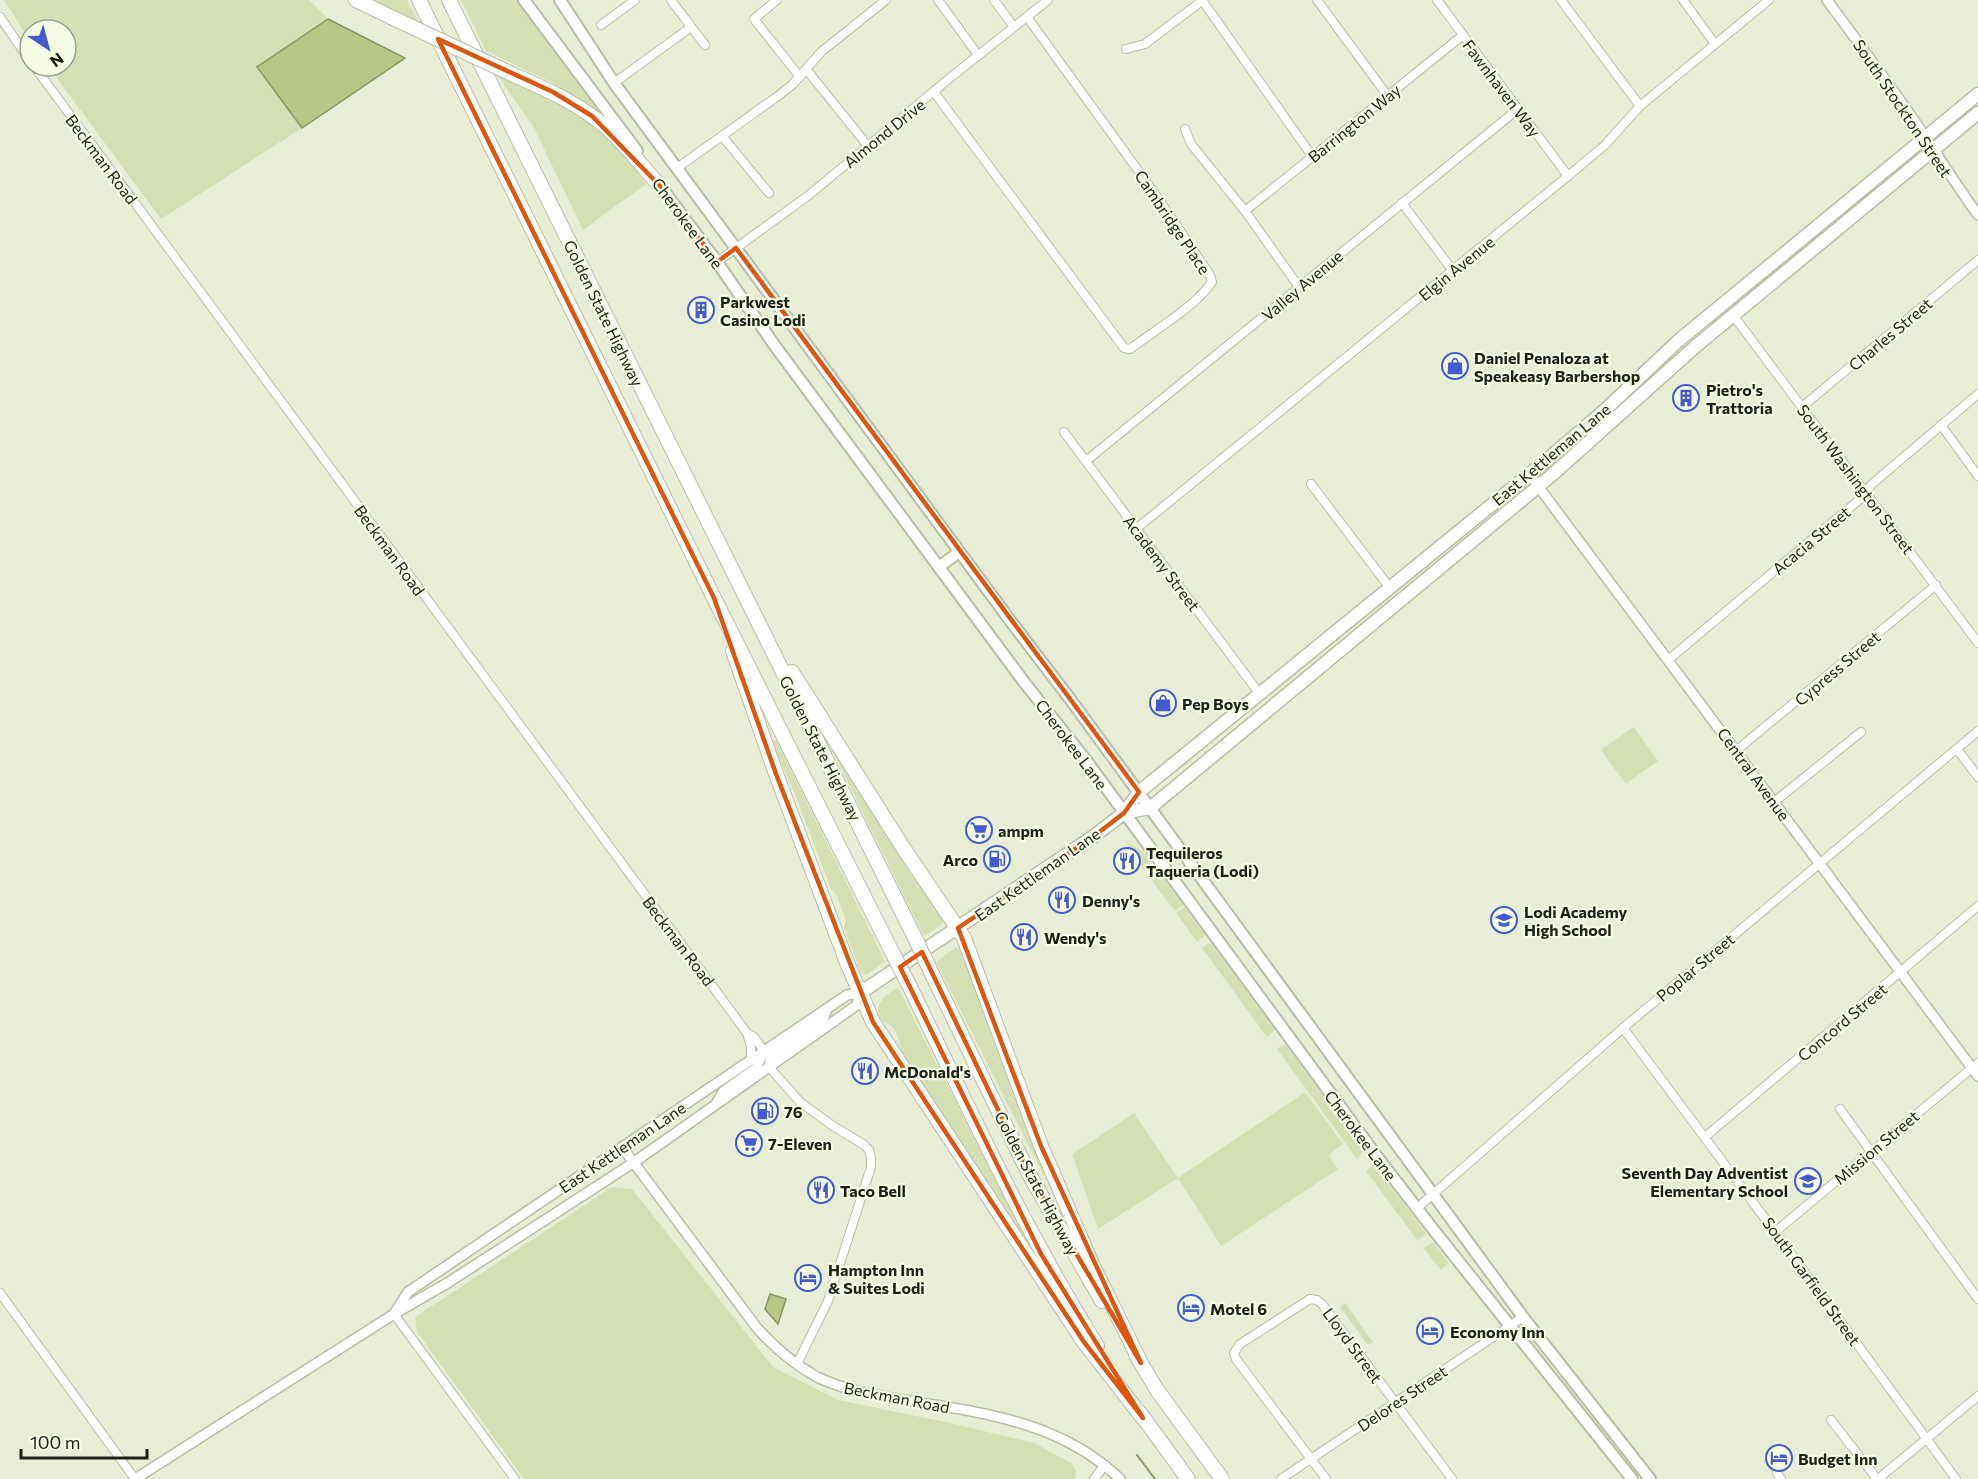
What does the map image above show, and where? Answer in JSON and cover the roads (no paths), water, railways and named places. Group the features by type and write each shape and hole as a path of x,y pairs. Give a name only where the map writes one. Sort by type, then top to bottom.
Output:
{"highway":[{"path":"356,0 553,92 592,116 615,135 659,185"},
{"name":"Golden State Highway","path":"419,0 1041,1254 1143,1418 1188,1479"},
{"name":"Golden State Highway","path":"449,0 1044,1201 1104,1305 1141,1363 1170,1408 1222,1479"},
{"path":"735,577 801,688 921,875 958,928 968,948 1041,1146 1092,1264 1141,1363"},
{"path":"714,598 776,774 873,1022 1084,1342 1143,1418"}],"main road":[{"name":"Cherokee Lane","path":"524,0 639,153 659,185 717,262 775,346 1416,1209 1632,1479"},
{"name":"Cherokee Lane","path":"560,0 614,83 959,552 1139,792 1523,1317 1650,1479"},
{"name":"East Kettleman Lane","path":"860,993 1094,836 1124,813 1139,792 1529,474 1605,410 1678,341 1978,94"},
{"name":"East Kettleman Lane","path":"1124,813 1150,807 1539,486 1733,315 1978,113"},
{"path":"939,567 959,552"}],"street":[{"path":"600,25 635,0"},
{"path":"671,0 705,45"},
{"path":"777,0 754,19 800,77"},
{"path":"677,168 778,96 800,77 821,52 886,0"},
{"path":"938,0 978,55"},
{"path":"994,0 1014,27"},
{"name":"Almond Drive","path":"717,262 809,195 1048,0"},
{"path":"1125,49 1145,44 1202,0 1312,156"},
{"path":"1317,0 1388,95"},
{"name":"Fawnhaven Way","path":"1437,0 1568,176"},
{"path":"1561,0 1641,106"},
{"path":"1683,0 1715,44"},
{"name":"Elgin Avenue","path":"1136,529 1568,176 1605,145 1641,106 1769,0"},
{"name":"South Stockton Street","path":"1827,0 1978,215"},
{"path":"0,17 18,43"},
{"name":"Cambridge Place","path":"934,92 1124,348 1130,349 1190,304 1207,290 1212,282 1210,275 1153,191 1027,17"},
{"path":"614,83 691,27"},
{"name":"Barrington Way","path":"1245,211 1463,35"},
{"path":"806,69 868,146"},
{"name":"Beckman Road","path":"43,78 747,1033 754,1037 764,1051"},
{"name":"Valley Avenue","path":"1086,461 1518,109"},
{"path":"1185,129 1191,144 1245,211 1299,287"},
{"path":"722,136 769,193"},
{"path":"1402,203 1453,270"},
{"name":"Charles Street","path":"1802,407 1978,260"},
{"name":"South Washington Street","path":"1733,315 1978,643"},
{"name":"Acacia Street","path":"1668,660 1859,500 1865,492 1978,394"},
{"path":"1941,425 1978,476"},
{"name":"Academy Street","path":"1064,432 1259,693"},
{"name":"Central Avenue","path":"1529,474 1976,1069"},
{"path":"1311,484 1390,588"},
{"name":"Cypress Street","path":"1737,750 1936,585"},
{"name":"Poplar Street","path":"1416,1209 1623,1028 1978,731"},
{"path":"1774,802 1861,732"},
{"path":"1957,749 1978,777"},
{"name":"Concord Street","path":"1705,1137 1978,906"},
{"name":"East Kettleman Lane","path":"135,1479 394,1314 449,1282 633,1163 857,1005 860,993 847,995 408,1292 394,1314"},
{"path":"797,1364 828,1301 871,1167 869,1150 863,1144 800,1102 769,1066 771,1056 823,1020 827,1009"},
{"name":"South Garfield Street","path":"1623,1028 1956,1479"},
{"path":"747,1033 751,1047 750,1060"},
{"path":"716,1104 723,1092 756,1068 764,1051"},
{"name":"Mission Street","path":"1775,1232 1870,1152 1976,1069"},
{"path":"1840,1109 1978,1299"},
{"name":"Beckman Road","path":"622,1147 757,1328 769,1342 797,1364 817,1377 862,1392 1014,1420 1041,1430 1105,1466 1120,1479"},
{"path":"0,1293 135,1479"},
{"name":"Lloyd Street","path":"1311,1459 1236,1359 1234,1353 1240,1344 1310,1299 1317,1300 1327,1311 1452,1479"},
{"path":"394,1314 515,1479"},
{"name":"Delores Street","path":"1281,1479 1523,1317"},
{"path":"1831,1420 1877,1479 1978,1396"},
{"path":"1311,1459 1326,1479"},
{"path":"1094,1479 1105,1466"}],"waterway":[{"path":"1137,1455 1155,1479"}],"place":[{"name":"Parkwest Casino Lodi","path":"701,310"},
{"name":"Daniel Penaloza at Speakeasy Barbershop","path":"1455,366"},
{"name":"Pietro's Trattoria","path":"1686,398"},
{"name":"Pep Boys","path":"1163,703"},
{"name":"ampm","path":"979,830"},
{"name":"Arco","path":"997,859"},
{"name":"Tequileros Taqueria (Lodi)","path":"1127,861"},
{"name":"Denny's","path":"1062,900"},
{"name":"Lodi Academy High School","path":"1504,920"},
{"name":"Wendy's","path":"1024,937"},
{"name":"McDonald's","path":"865,1071"},
{"name":"76","path":"765,1111"},
{"name":"7-Eleven","path":"749,1143"},
{"name":"Seventh Day Adventist Elementary School","path":"1808,1181"},
{"name":"Taco Bell","path":"821,1190"},
{"name":"Hampton Inn & Suites Lodi","path":"808,1278"},
{"name":"Motel 6","path":"1191,1308"},
{"name":"Economy Inn","path":"1430,1331"},
{"name":"Budget Inn","path":"1779,1458"}]}
